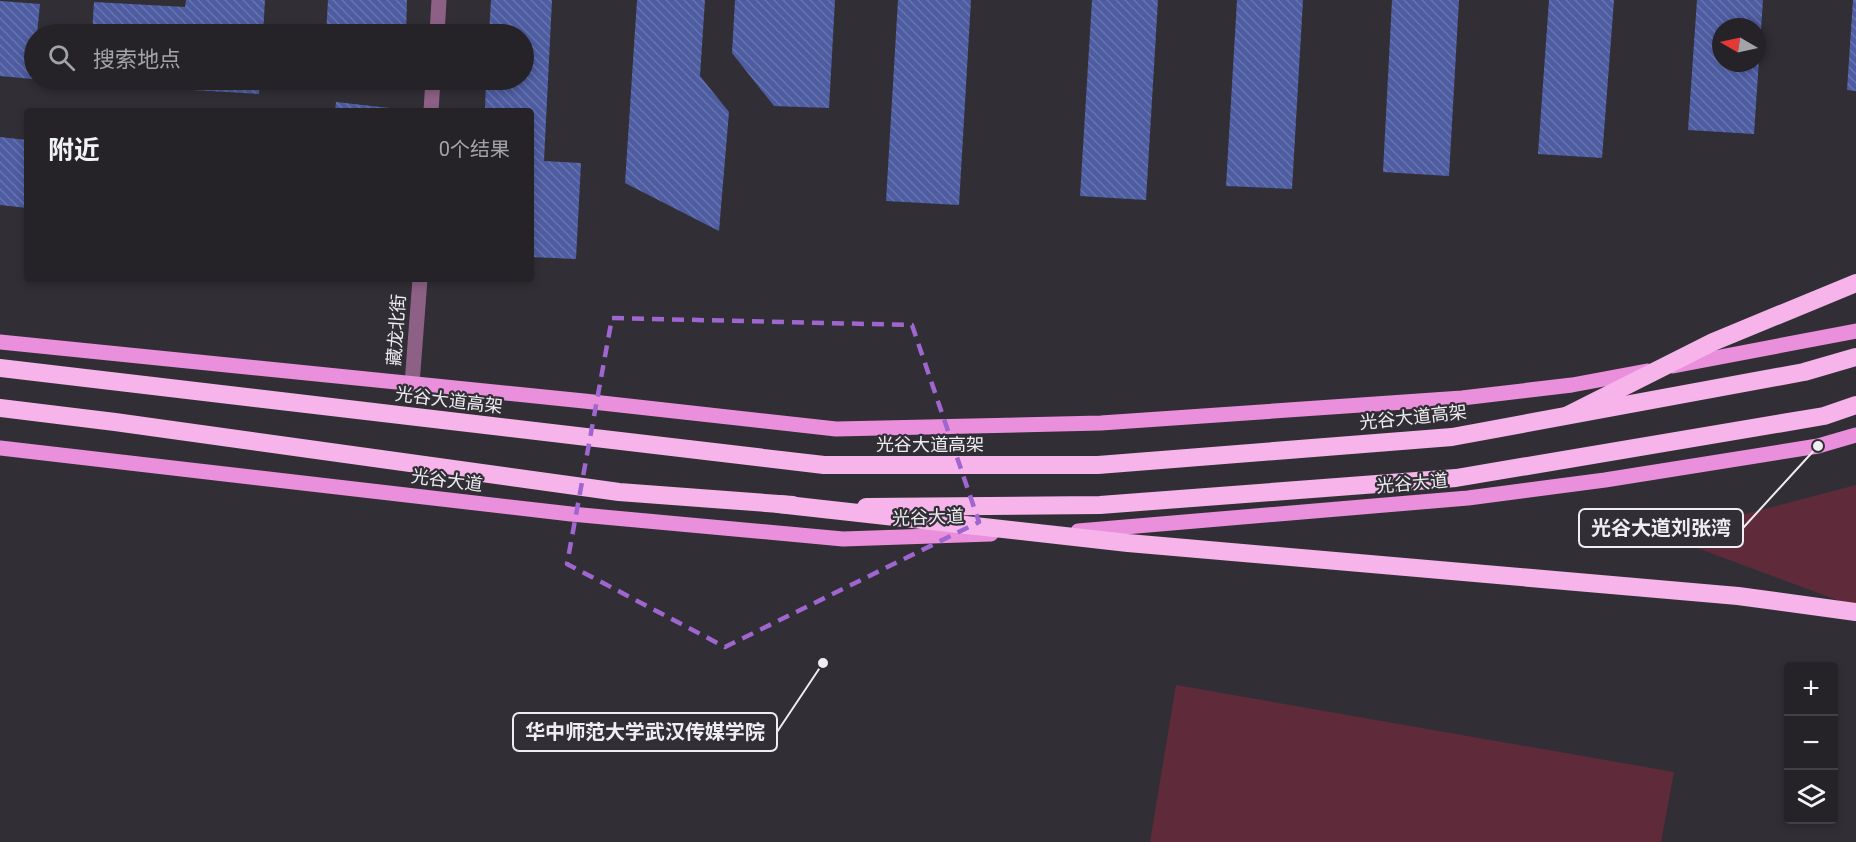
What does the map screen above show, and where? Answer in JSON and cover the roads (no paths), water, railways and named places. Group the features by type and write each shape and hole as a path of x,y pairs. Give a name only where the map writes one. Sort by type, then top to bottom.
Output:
{"highway":[{"path":"1568,416 1713,342 1856,283"},
{"name":"光谷大道高架","path":"0,368 824,465 1098,465 1452,437 1804,372 1856,357"},
{"path":"0,408 619,492 833,508 1100,505 1456,478 1824,416 1856,405"},
{"path":"778,504 1128,543 1738,596 1856,612"},
{"path":"1738,596 1856,624"}],"main road":[{"path":"0,342 837,429 1101,423 1462,398 1562,386 1856,331"},
{"name":"光谷大道","path":"0,448 571,514 843,539 1100,530 1468,498 1605,480 1794,450 1856,435"}],"street":[{"path":"437,24 439,0"},
{"path":"431,108 433,90"},
{"name":"藏龙北街","path":"412,384 420,282"}],"place":[{"name":"光谷大道刘张湾","path":"1818,446"},
{"name":"华中师范大学武汉传媒学院","path":"823,663"}]}
